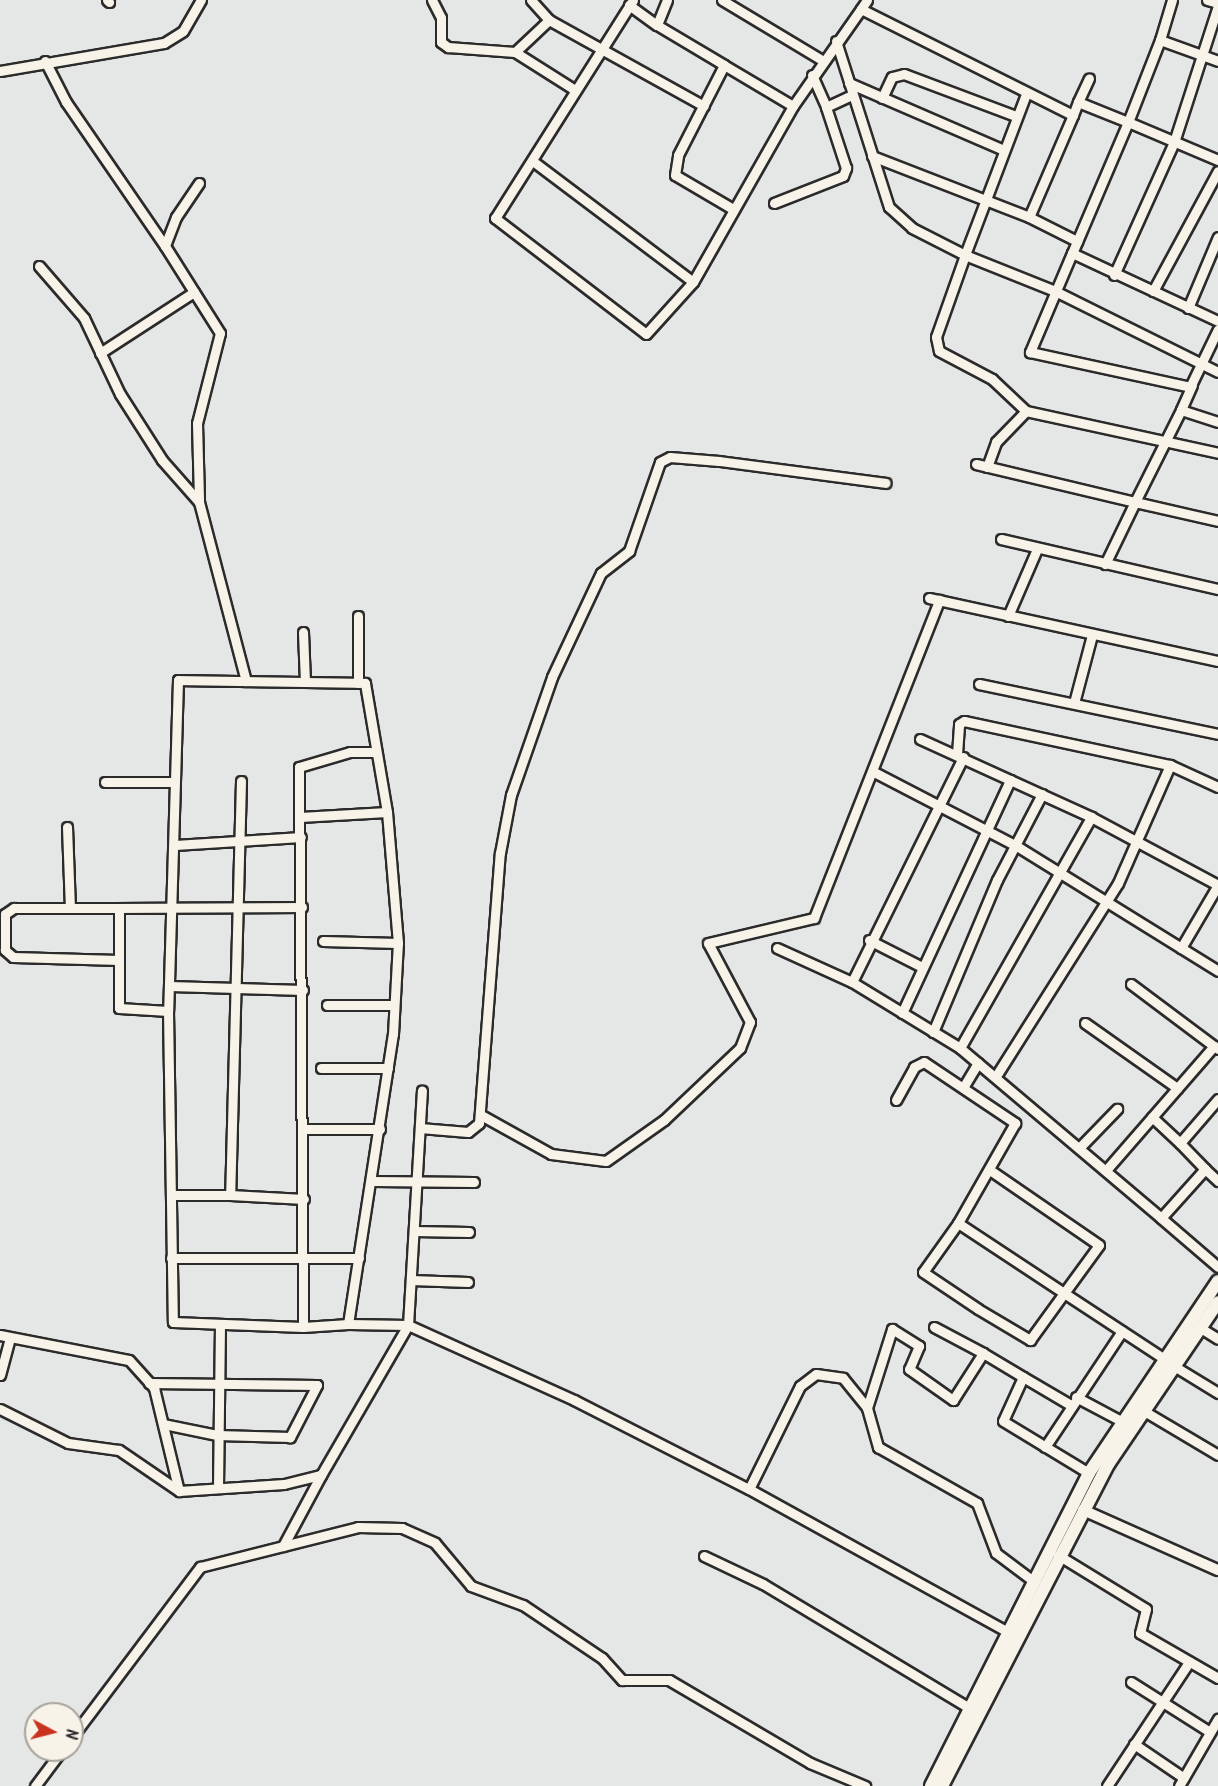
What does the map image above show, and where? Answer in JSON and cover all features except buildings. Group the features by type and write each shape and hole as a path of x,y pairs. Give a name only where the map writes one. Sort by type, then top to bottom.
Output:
{"main road":[{"path":"932,1786 1006,1631 1089,1473 1163,1358 1218,1281"},
{"path":"942,1786 1083,1510 1144,1411 1218,1302"}],"street":[{"path":"0,71 175,39 201,0"},
{"path":"432,0 444,45 515,52 575,90"},
{"path":"531,0 549,20 704,106"},
{"path":"657,25 667,0"},
{"path":"722,0 822,60"},
{"path":"793,106 657,25 631,2 599,49 534,162 495,218 646,334 693,282 812,75 867,0"},
{"path":"1172,0 1160,40 1128,122 1054,291 1030,352 1190,387 1218,328"},
{"path":"1114,275 1174,142 1205,57 1218,4 1207,0"},
{"path":"861,9 1026,94 1073,115"},
{"path":"515,52 549,20"},
{"path":"1160,40 1218,61"},
{"path":"836,41 872,156 896,216 965,255 1054,291 1218,372"},
{"path":"45,61 66,102 165,246 220,333 197,423 199,502 246,681"},
{"path":"724,65 678,155 675,175 733,209"},
{"path":"882,98 892,77 904,74 1016,116"},
{"path":"774,203 846,173 826,106 812,75"},
{"path":"1029,217 1089,78"},
{"path":"849,83 1004,150"},
{"path":"1026,94 965,255 936,345 943,354 1009,391 1026,411 1218,453"},
{"path":"826,106 852,95"},
{"path":"1078,102 1218,160"},
{"path":"872,156 987,198 1077,241"},
{"path":"534,162 693,282"},
{"path":"1153,291 1218,171"},
{"path":"165,246 176,217 199,183"},
{"path":"1188,308 1218,237"},
{"path":"1072,254 1218,321"},
{"path":"39,266 84,318 100,353 162,460 199,502"},
{"path":"100,353 194,292"},
{"path":"1106,564 1201,364"},
{"path":"1181,410 1218,422"},
{"path":"987,466 996,442 1026,411"},
{"path":"420,1128 468,1132 481,1115 500,854 511,795 552,677 601,573 629,551 660,462 676,457 886,483"},
{"path":"976,464 1218,521"},
{"path":"1001,539 1218,589"},
{"path":"1008,616 1037,549"},
{"path":"929,598 1218,661"},
{"path":"481,1115 551,1154 597,1163 664,1120 741,1048 750,1022 708,944 814,918 874,772 939,600"},
{"path":"358,616 358,683"},
{"path":"303,632 305,682"},
{"path":"1074,703 1092,635"},
{"path":"348,1324 380,1129 388,1068 398,943 387,812 365,683 178,680 174,782 175,845 170,910 168,1011 173,1322 303,1327 348,1324 408,1325 574,1400 749,1489 1006,1631"},
{"path":"979,684 1218,734"},
{"path":"852,982 869,940 940,806 960,755 959,724 964,721 1170,765 1218,787"},
{"path":"921,739 1091,817 1218,885 1181,948"},
{"path":"303,1327 304,1129 299,767 350,752 375,752"},
{"path":"996,1076 1106,901 1139,841 1170,765"},
{"path":"874,772 1015,846 1057,875 1106,901 1218,971"},
{"path":"902,1013 1010,780"},
{"path":"230,1195 238,986 241,781"},
{"path":"105,782 174,782"},
{"path":"933,1032 1015,846 1042,794"},
{"path":"300,816 387,812"},
{"path":"960,1048 1091,817"},
{"path":"67,827 70,907"},
{"path":"175,845 301,837"},
{"path":"119,960 13,957 5,950 8,910 70,907 170,910 302,907"},
{"path":"119,908 119,1008 168,1011"},
{"path":"869,940 922,967"},
{"path":"323,941 398,943"},
{"path":"777,948 852,982 960,1048 1081,1146 1218,1267"},
{"path":"1107,1169 1216,1047 1131,984"},
{"path":"170,986 238,986 303,990"},
{"path":"327,1005 394,1005"},
{"path":"1085,1023 1177,1088"},
{"path":"896,1100 919,1063 964,1086 1015,1123 958,1223 923,1272 1030,1340 1099,1245 990,1170"},
{"path":"964,1086 978,1063"},
{"path":"321,1068 388,1068"},
{"path":"283,1546 321,1475 408,1325 422,1090"},
{"path":"1180,1143 1218,1099"},
{"path":"1081,1146 1117,1109"},
{"path":"1152,1117 1218,1181"},
{"path":"304,1129 380,1129"},
{"path":"1161,1218 1205,1169"},
{"path":"373,1181 474,1182"},
{"path":"172,1195 304,1199"},
{"path":"958,1223 1163,1358"},
{"path":"414,1231 469,1232"},
{"path":"171,1258 359,1258"},
{"path":"411,1280 468,1282"},
{"path":"218,1488 220,1324"},
{"path":"934,1327 1023,1377 1122,1422"},
{"path":"1200,1327 1218,1338"},
{"path":"867,1408 892,1329 919,1346 909,1369 953,1400 983,1353"},
{"path":"1045,1447 1072,1401 1122,1331"},
{"path":"0,1335 129,1360 149,1383 164,1424 179,1491"},
{"path":"0,1373 10,1338"},
{"path":"1174,1366 1218,1393"},
{"path":"749,1489 808,1377 843,1378 867,1408 878,1447 977,1503 996,1553 1032,1580"},
{"path":"1023,1377 1003,1421 1089,1473"},
{"path":"149,1383 317,1385 290,1437 217,1435 164,1424"},
{"path":"0,1409 68,1443 119,1450 179,1491 284,1484 321,1475"},
{"path":"1144,1411 1218,1455"},
{"path":"1083,1510 1218,1570"},
{"path":"84,1721 200,1567 358,1527 419,1532 451,1558 471,1586 523,1605 602,1658 622,1680 669,1680 810,1764 865,1786"},
{"path":"704,1556 763,1584 968,1707"},
{"path":"1058,1556 1146,1609 1140,1633 1218,1678"},
{"path":"1108,1786 1189,1662"},
{"path":"1131,1682 1210,1732"},
{"path":"1134,1744 1182,1782 1218,1719"},
{"path":"35,1786 53,1762"}]}
